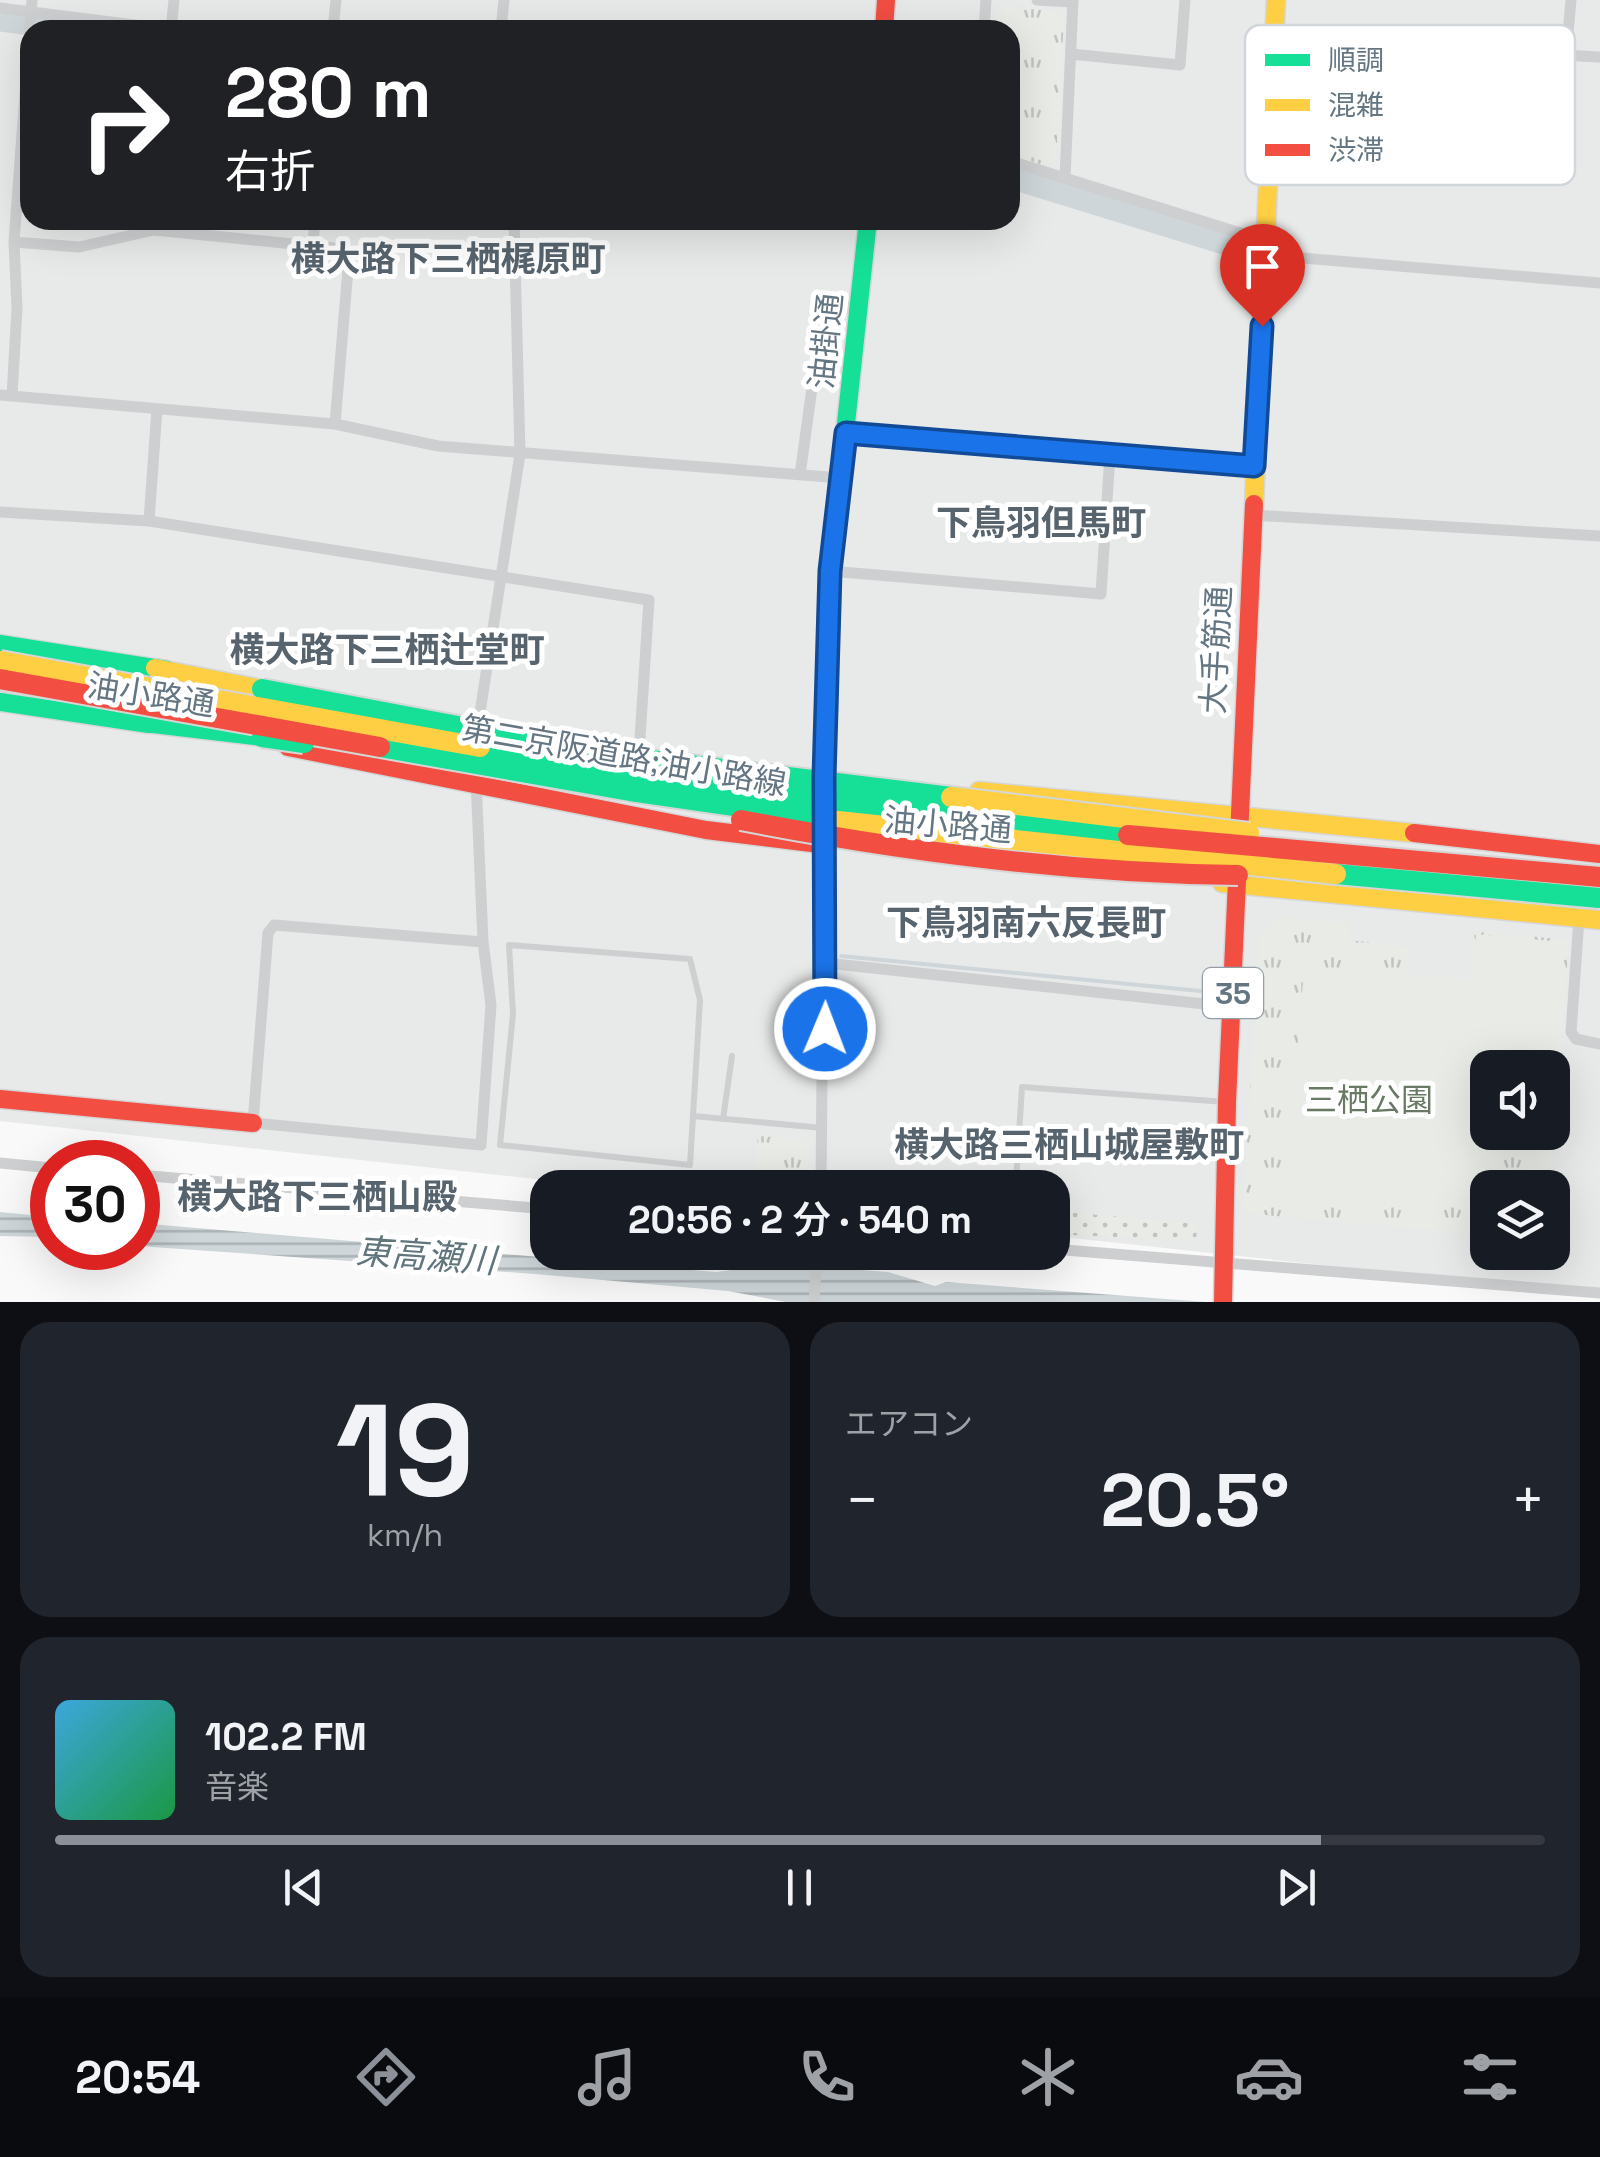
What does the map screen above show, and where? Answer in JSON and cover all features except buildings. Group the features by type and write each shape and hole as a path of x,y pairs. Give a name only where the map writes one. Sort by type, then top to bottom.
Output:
{"main road":[{"name":"大手筋通","path":"1275,25 1276,0"},
{"name":"大手筋通","path":"1223,1302 1227,1102 1268,185"},
{"name":"油掛通","path":"824,845 830,571 867,230"},
{"name":"油小路通","path":"0,644 477,722 639,753 824,777 1239,814 1600,854"},
{"name":"第二京阪道路;油小路線","path":"0,661 146,682 621,772 1600,898"},
{"path":"154,668 617,756 1197,825 1351,864"},
{"name":"第二京阪道路;油小路線","path":"0,679 208,712 716,804 908,830 1351,864 1600,877"},
{"name":"油小路通","path":"0,702 332,754 706,830 824,845 1589,919"},
{"path":"136,722 405,756 966,859 1167,875 1351,864"},
{"path":"0,1099 253,1123"}],"street":[{"path":"1037,0 1073,1 1065,178"},
{"path":"1071,54 1180,65 1184,0"},
{"path":"1569,25 1572,0"},
{"path":"0,8 32,6 114,20"},
{"path":"1575,56 1600,57"},
{"path":"20,163 14,242 17,308 6,396 336,424 438,446 841,478"},
{"path":"1020,164 1266,248 1600,283"},
{"path":"14,242 79,247 137,230"},
{"path":"193,230 313,244 343,249 349,256 336,424"},
{"path":"313,244 314,230"},
{"path":"483,942 274,925 268,933 253,1123 481,1145 490,1005 483,942 477,722 520,454 514,230"},
{"path":"800,475 819,337 840,312 860,302"},
{"path":"149,521 157,409"},
{"path":"846,433 1254,466"},
{"path":"830,571 1100,594 1110,454"},
{"path":"0,512 149,521 649,600 639,753"},
{"path":"1252,515 1600,536"},
{"name":"油掛通","path":"822,1170 824,845"},
{"path":"1589,919 1571,1032 1576,1039 1600,1044"},
{"path":"826,963 1232,1007"},
{"path":"0,1162 30,1165"},
{"path":"160,1178 530,1208"},
{"path":"1070,1251 1225,1270 1600,1293"},
{"path":"814,1302 816,1270"}],"lane":[{"path":"286,242 288,230"},
{"path":"509,945 690,958 700,1000 693,1116 690,1165 500,1145 513,1014 509,945"},
{"path":"724,1119 732,1056"},
{"path":"1017,1170 1022,1087 1227,1102"},
{"path":"693,1116 824,1128"}],"shaded area":[{"path":"0,0 1600,0 1600,1295 1070,1238 1070,1170 530,1170 530,1178 0,1121"}],"green space":[{"path":"1003,7 1057,11 1064,19 1056,160 1046,166 1020,157 1020,20 995,20 995,11"},
{"name":"三栖公園","path":"1284,917 1350,923 1349,940 1409,947 1407,974 1469,979 1475,931 1569,940 1561,1050 1470,1050 1470,1150 1553,1150 1551,1170 1470,1170 1470,1233 1243,1213 1259,934"},
{"name":"三栖公園","path":"1476,934 1562,942 1551,1050 1470,1050 1470,1150 1494,1150 1491,1170 1470,1170 1470,1208 1298,1199 1286,1182 1304,970 1471,984"},
{"path":"758,1136 809,1140 809,1170 754,1170"},
{"path":"1070,1213 1199,1224 1195,1241 1070,1235"}],"water":[{"path":"0,1212 30,1215 30,1237 0,1236"},
{"name":"東高瀬川","path":"160,1225 530,1256 530,1270 860,1270 888,1272 935,1286 946,1282 1206,1302 786,1302 728,1291 160,1248"}],"waterway":[{"path":"0,19 20,22"},
{"path":"1020,179 1237,246"},
{"path":"841,956 1200,991"}],"traffic: fast":[{"path":"824,794 830,571 867,230"},
{"path":"0,644 167,670"},
{"path":"262,689 617,756 951,797"},
{"path":"0,702 149,724"},
{"path":"136,722 262,737"},
{"path":"262,737 304,743"},
{"path":"380,747 630,791 838,821"},
{"path":"480,747 758,793 1128,835"},
{"path":"1336,874 1600,898"}],"traffic: slow":[{"path":"1275,25 1276,0"},
{"path":"1254,504 1268,185"},
{"path":"0,661 480,747"},
{"path":"155,668 262,689"},
{"path":"979,791 1414,833"},
{"path":"951,797 1249,833"},
{"path":"838,821 1336,874"},
{"path":"1222,883 1600,920"}],"traffic: jam":[{"path":"885,20 886,0"},
{"path":"1223,1302 1227,1102 1254,504"},
{"path":"0,679 380,747"},
{"path":"288,747 706,830 828,845"},
{"path":"741,820 988,859 1238,875"},
{"path":"1414,833 1600,854"},
{"path":"1128,835 1600,877"},
{"path":"0,1099 253,1123"}],"district":[{"name":"横大路下三栖梶原町","path":"448,259"},
{"name":"下鳥羽但馬町","path":"1041,523"},
{"name":"横大路下三栖辻堂町","path":"387,650"},
{"name":"下鳥羽南六反長町","path":"1026,923"},
{"name":"横大路三栖山城屋敷町","path":"1069,1145"},
{"name":"横大路下三栖山殿","path":"317,1197"}],"route":[{"path":"825,1029 824,777 830,571 846,433 1254,466 1262,326"}]}
